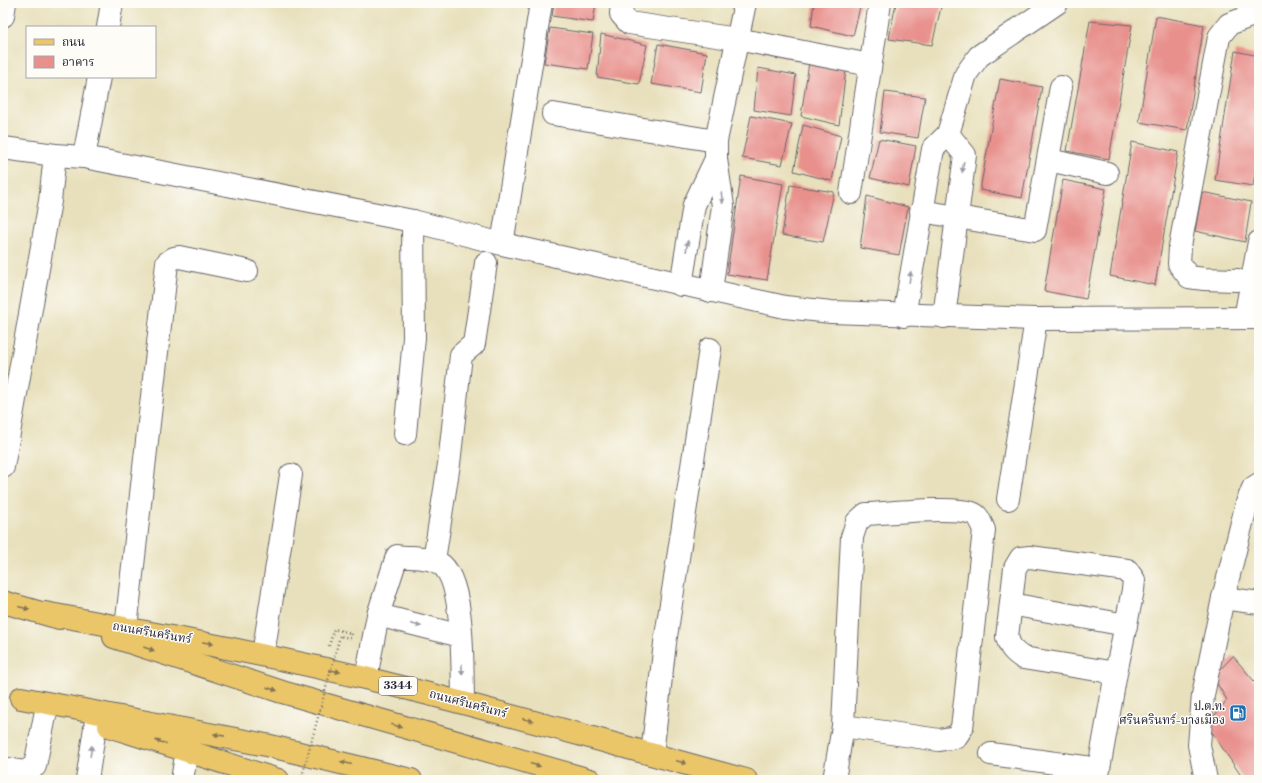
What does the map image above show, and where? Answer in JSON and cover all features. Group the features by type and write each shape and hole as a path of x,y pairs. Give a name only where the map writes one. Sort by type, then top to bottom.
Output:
{"main road":[{"name":"ถนนศรีนครินทร์","path":"3,602 45,613 282,692 590,780"},
{"name":"ถนนศรีนครินทร์","path":"45,613 263,655 366,678 463,702 746,780"},
{"path":"12,695 278,780"},
{"path":"12,695 266,745 411,780"}],"street":[{"path":"3,16 5,3"},
{"path":"108,26 112,3"},
{"path":"502,244 541,3"},
{"path":"622,3 622,14 629,23 737,39 870,65"},
{"path":"681,285 694,205 716,150 745,3"},
{"path":"851,193 880,3"},
{"path":"904,316 921,211 933,149 948,134 966,74 979,56 1057,3"},
{"path":"1237,280 1189,277 1179,264 1180,246 1218,37 1229,24 1259,13"},
{"path":"84,156 99,78"},
{"path":"921,211 956,215 1035,230 1049,160 1061,87"},
{"path":"553,114 716,150"},
{"path":"944,317 956,215 965,155 948,134"},
{"path":"3,148 55,155 84,156 413,221 502,244 681,285 793,308 831,312 904,316 1005,317 1036,319 1252,318 1259,242"},
{"path":"710,291 723,206 716,150"},
{"path":"3,467 50,200 55,155"},
{"path":"1049,160 1107,173"},
{"path":"405,434 414,338 413,221"},
{"path":"126,628 167,263 170,260 179,257 247,271"},
{"path":"434,560 449,464 461,355 474,344 486,263"},
{"path":"1008,499 1036,319"},
{"path":"652,754 666,635 710,349"},
{"path":"263,655 291,476"},
{"path":"1206,780 1199,745 1203,695 1223,598 1246,502 1253,488 1259,484"},
{"path":"834,780 843,726 852,537 857,522 866,514 955,510 973,513 980,520 984,530 962,728 956,737 939,740 843,726"},
{"path":"366,678 378,615 397,556 434,560 441,564 451,579 460,614 463,702"},
{"path":"991,754 1098,775 1134,580 1128,570 1030,557 1021,558 1015,568 1010,604 1007,638 1009,646 1015,653 1023,658 1116,673"},
{"path":"1223,598 1259,603"},
{"path":"1010,604 1126,624"},
{"path":"378,615 461,636"},
{"path":"3,768 24,772 35,766 47,706"},
{"path":"87,780 96,722"},
{"path":"182,780 187,750"}],"path":[{"path":"301,780 340,636 350,638 351,633 334,629"}],"building":[{"path":"554,3 596,3 593,22 552,16"},
{"path":"814,3 861,3 853,36 811,26"},
{"path":"896,3 942,3 932,45 889,39"},
{"path":"1156,16 1204,25 1187,130 1139,122"},
{"path":"1090,21 1132,25 1109,159 1067,151"},
{"path":"550,28 593,34 588,69 544,63"},
{"path":"601,34 647,45 639,84 597,77"},
{"path":"658,44 707,53 701,92 651,84"},
{"path":"1235,51 1259,56 1259,143 1253,186 1215,180"},
{"path":"809,62 846,70 839,125 801,116"},
{"path":"758,68 796,75 791,116 754,110"},
{"path":"1000,79 1042,87 1022,198 980,190"},
{"path":"885,92 925,97 918,138 880,132"},
{"path":"751,116 792,124 782,165 742,158"},
{"path":"803,125 841,136 832,181 794,171"},
{"path":"879,139 916,146 909,187 870,178"},
{"path":"1132,142 1178,152 1155,285 1110,276"},
{"path":"741,176 783,184 767,280 727,274"},
{"path":"1063,180 1106,189 1086,299 1044,291"},
{"path":"790,185 834,192 823,242 782,235"},
{"path":"1202,192 1251,202 1245,242 1195,231"},
{"path":"867,196 908,207 899,255 860,248"},
{"name":"ป.ต.ท. ศรีนครินทร์-บางเมือง","path":"1233,656 1259,687 1259,780 1244,780 1207,725 1227,700 1213,677"}],"place":[{"name":"ป.ต.ท. ศรีนครินทร์-บางเมือง","path":"1238,713"}]}
